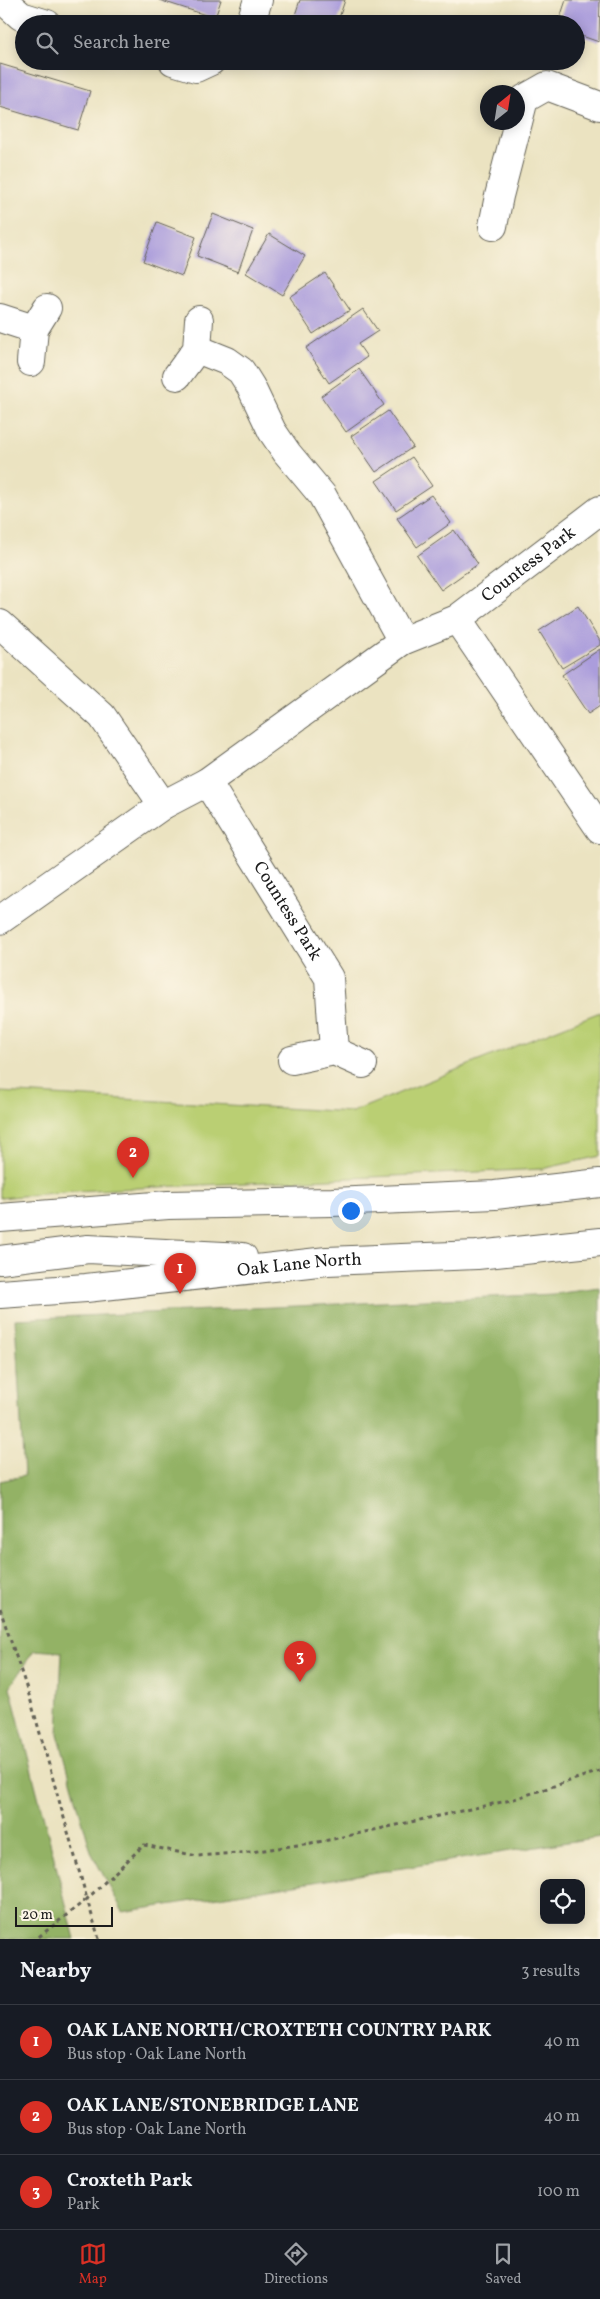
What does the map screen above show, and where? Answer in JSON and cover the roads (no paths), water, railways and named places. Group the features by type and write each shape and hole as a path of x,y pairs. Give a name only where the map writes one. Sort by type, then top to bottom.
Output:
{"street":[{"path":"3,0 20,15"},
{"path":"253,15 258,0"},
{"path":"493,226 524,99 548,86 600,106"},
{"path":"0,318 40,318 31,362"},
{"path":"177,376 197,349 199,320"},
{"path":"197,349 227,361 240,371 251,387 277,439 322,496 402,641"},
{"name":"Countess Park","path":"0,920 163,806 207,782 402,641 457,619 600,510"},
{"path":"457,619 600,830"},
{"path":"0,624 102,716 163,806"},
{"name":"Countess Park","path":"207,782 328,978 334,1051"},
{"path":"292,1060 334,1051 363,1064"},
{"path":"0,1218 168,1205 332,1202 495,1195 600,1183"},
{"name":"Oak Lane North","path":"0,1294 86,1288 327,1261 477,1255 600,1242"},
{"path":"0,1260 88,1249 327,1261"}],"place":[{"name":"OAK LANE/STONEBRIDGE LANE","path":"133,1178"},
{"name":"OAK LANE NORTH/CROXTETH COUNTRY PARK","path":"180,1294"},
{"name":"Croxteth Park","path":"300,1682"}]}
